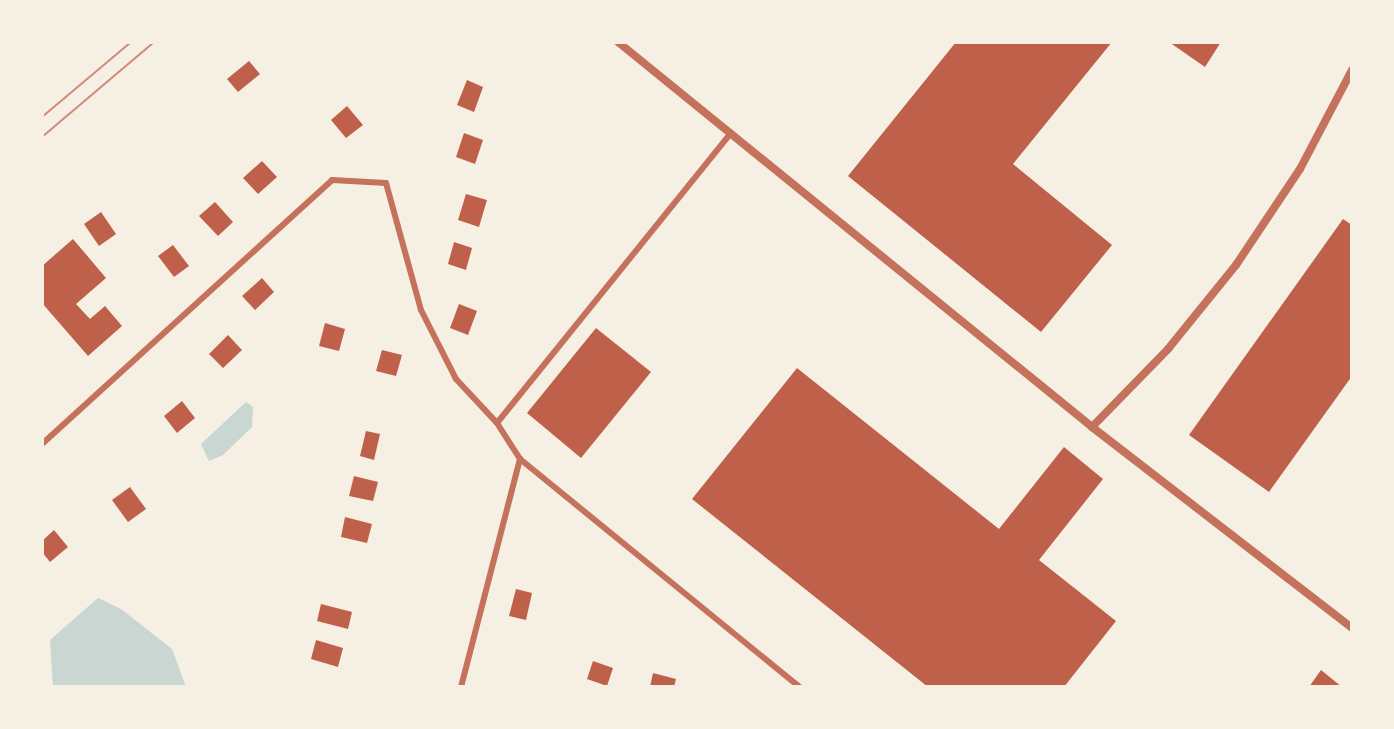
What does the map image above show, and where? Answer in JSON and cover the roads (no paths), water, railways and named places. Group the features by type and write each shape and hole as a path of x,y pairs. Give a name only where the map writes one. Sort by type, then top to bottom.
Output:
{"street":[{"path":"618,42 1092,427 1352,628"},
{"path":"1092,427 1177,339 1236,265 1300,169 1352,70"}],"lane":[{"path":"497,423 731,133"},
{"path":"42,444 332,180 386,183 421,310 456,379 497,423 520,459 800,687"},
{"path":"461,687 520,459"}],"tram line":[{"path":"42,117 131,42"},
{"path":"42,137 154,42"}]}
